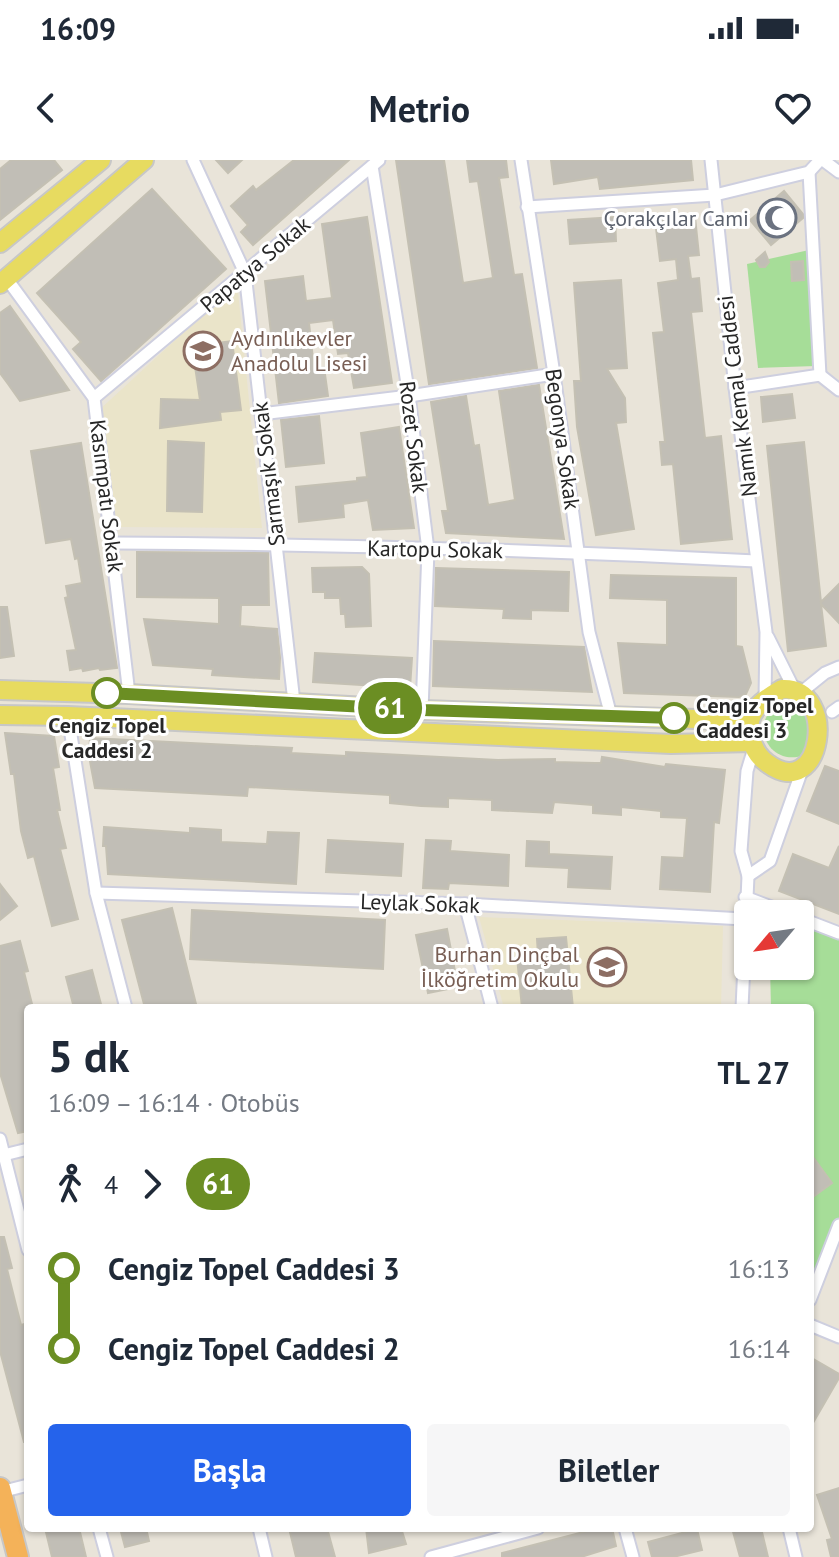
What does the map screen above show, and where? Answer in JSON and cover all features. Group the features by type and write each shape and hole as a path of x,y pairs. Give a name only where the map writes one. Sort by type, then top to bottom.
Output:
{"highway":[{"path":"0,1490 18,1557"}],"main road":[{"path":"4,282 144,160"},
{"path":"0,243 89,164"},
{"path":"0,690 422,710 726,720 759,706 782,689 799,689 817,696 836,715 826,759 792,771 766,763 753,745 750,730 759,706"},
{"path":"0,715 753,745"}],"street":[{"name":"Sarmaşık Sokak","path":"193,160 245,273 294,702"},
{"name":"Begonya Sokak","path":"521,160 589,632 611,716"},
{"name":"Namık Kemal Caddesi","path":"711,160 735,388 766,632 759,706"},
{"path":"527,207 715,195 809,172 822,160 839,172"},
{"name":"Papatya Sokak","path":"94,398 375,163"},
{"name":"Rozet Sokak","path":"375,163 428,550 422,710"},
{"path":"809,172 820,375"},
{"name":"Kasımpatı Sokak","path":"4,282 94,398 129,694"},
{"path":"261,414 554,374"},
{"path":"735,388 820,375 839,390"},
{"name":"Kartopu Sokak","path":"113,543 277,543 756,561"},
{"name":"Namık Kemal Caddesi","path":"766,632 799,689"},
{"path":"799,689 839,667"},
{"path":"68,716 96,893 125,1004"},
{"path":"745,900 748,876 741,851 747,771 753,745"},
{"path":"748,876 770,861 802,770"},
{"name":"Leylak Sokak","path":"96,893 465,904 734,918"},
{"path":"745,897 753,900"},
{"path":"465,904 491,1004"},
{"path":"814,923 839,933"},
{"path":"742,1004 743,980"},
{"path":"0,1139 24,1235"},
{"path":"2,1155 24,1150"},
{"path":"814,1290 839,1225"},
{"path":"814,1327 839,1337"},
{"path":"0,1490 24,1486"},
{"path":"100,1532 107,1557"},
{"path":"260,1532 266,1557"},
{"path":"431,1557 523,1532"},
{"path":"626,1532 633,1557"},
{"path":"790,1532 796,1557"}],"shaded area":[{"name":"Aydınlıkevler Anadolu Lisesi","path":"233,287 238,292 262,528 117,527 98,411"},
{"name":"Burhan Dinçbal İlköğretim Okulu","path":"479,917 723,926 721,1004 503,1004"}],"green space":[{"path":"809,250 816,366 758,368 747,264"},
{"path":"791,701 817,717 805,755 790,757 778,754 770,746 764,725 768,714 777,706"},
{"path":"814,928 839,937 839,1219 814,1281 814,1004 771,1004 770,980 814,980"}],"building":[{"path":"11,160 54,160 62,170 0,220 0,169"},
{"path":"216,160 242,160 228,173"},
{"path":"294,160 349,160 253,245 241,232 248,225 231,206 253,186 256,190"},
{"path":"396,160 444,160 463,283 493,278 478,181 470,182 467,160 506,160 508,177 499,178 514,275 522,274 537,368 429,384"},
{"path":"551,160 691,160 693,180 600,189 598,177 554,184"},
{"path":"152,189 226,269 101,381 73,349 81,342 37,293"},
{"name":"Çorakçılar Cami","path":"784,191 803,218 771,245 750,220"},
{"path":"683,214 684,218 695,217 699,255 688,256 691,279 699,278 702,311 691,312 705,438 721,436 732,539 681,544 673,464 662,465 660,442 665,442 653,333 664,332 658,283 678,280 676,259 660,261 655,220"},
{"path":"367,217 392,383 354,388 348,353 338,354 333,320 309,323 314,368 324,367 328,396 279,403 265,281 303,276 306,301 332,298 322,224"},
{"path":"615,217 616,241 570,244 568,220"},
{"path":"765,252 769,262 765,267 760,267 756,260"},
{"path":"803,261 804,280 792,281 791,262"},
{"path":"621,280 627,368 607,369 625,398 626,422 616,423 634,529 596,535 577,427 574,381 581,381 574,283"},
{"path":"10,306 69,390 20,401 0,373 0,313"},
{"path":"232,341 241,410 220,412 221,420 160,428 161,399 200,400 192,346"},
{"path":"539,385 564,539 446,533 442,511 448,511 431,402 466,396 474,446 479,445 488,505 515,500 499,391"},
{"path":"792,394 795,418 763,422 761,397"},
{"path":"319,416 324,463 286,467 281,420"},
{"path":"399,427 414,528 373,530 368,500 343,504 344,517 299,522 296,487 357,481 357,478 367,477 361,433"},
{"path":"168,441 204,443 202,512 167,511"},
{"path":"804,442 821,602 839,584 839,623 821,604 826,646 788,651 767,446"},
{"path":"81,443 117,668 83,671 82,668 70,670 67,651 76,650 65,598 68,597 66,586 82,583 78,558 75,559 71,539 46,543 31,451"},
{"path":"137,552 268,553 269,605 241,605 240,626 277,629 279,679 212,675 213,669 153,665 144,619 219,624 219,598 137,597"},
{"path":"362,567 369,574 371,626 346,627 340,598 325,598 325,592 313,592 312,568"},
{"path":"436,568 569,572 568,611 531,610 531,619 503,618 504,609 435,606"},
{"path":"611,575 736,578 736,646 742,647 751,683 746,694 739,697 624,693 618,643 667,645 667,600 610,598"},
{"path":"0,607 7,607 14,656 0,658"},
{"path":"434,641 584,647 592,692 433,686"},
{"path":"315,653 412,658 410,688 313,682"},
{"path":"5,733 54,736 59,767 53,768 60,810 57,810 66,848 60,849 78,919 52,926 34,856 28,858 21,831"},
{"path":"90,738 292,748 291,753 346,756 346,752 595,763 601,763 602,757 665,767 666,764 725,770 719,823 714,822 710,892 660,889 662,857 684,858 687,818 661,817 661,811 621,807 621,815 593,813 593,805 554,802 552,813 492,810 492,800 448,798 448,807 421,806 390,803 390,795 248,787 247,796 95,788 89,756"},
{"path":"825,766 839,771 839,824 807,811"},
{"path":"104,827 190,833 190,828 221,830 221,842 267,844 268,832 299,833 296,884 108,874 106,846 103,846"},
{"path":"328,840 403,844 401,876 326,872"},
{"path":"426,840 451,841 450,851 509,855 508,886 449,883 448,889 423,888"},
{"path":"527,841 549,842 549,854 612,857 610,889 568,887 569,868 526,866"},
{"path":"839,846 839,914 814,904 814,900 802,900 779,891 793,854 829,868"},
{"path":"0,884 17,906 0,920"},
{"path":"172,908 196,1004 144,1004 122,920"},
{"path":"192,910 385,920 383,969 190,959"},
{"path":"447,929 458,987 428,993 416,935"},
{"path":"566,937 573,1004 522,1004 517,957 538,955 537,939"},
{"path":"20,941 32,1004 24,1004 24,1132 18,1133 0,1073 0,946"},
{"path":"92,970 101,1004 73,1004 66,977"},
{"path":"814,1158 832,1183 814,1196"},
{"path":"0,1237 4,1237 12,1268 7,1269 21,1325 24,1324 24,1442 0,1351"},
{"path":"814,1359 839,1374 814,1421"},
{"path":"839,1488 839,1557 831,1557 827,1540 832,1539 817,1495"},
{"path":"46,1532 80,1532 86,1557 52,1557"},
{"path":"121,1532 147,1532 149,1541 125,1547"},
{"path":"290,1532 328,1532 335,1557 296,1557"},
{"path":"366,1532 402,1532 406,1544 369,1553"},
{"path":"583,1532 613,1532 616,1546 581,1557 502,1557 502,1553"},
{"path":"698,1532 702,1550 673,1557 652,1557 648,1542"},
{"path":"733,1532 762,1532 768,1557 740,1557"}],"bus line":[{"name":"61","path":"107,693 422,710 674,718"}],"place":[{"name":"Çorakçılar Cami","path":"777,218"},
{"name":"Aydınlıkevler Anadolu Lisesi","path":"203,351"},
{"name":"Cengiz Topel Caddesi 2","path":"107,693"},
{"name":"Cengiz Topel Caddesi 3","path":"674,718"},
{"name":"Burhan Dinçbal İlköğretim Okulu","path":"607,967"}]}
